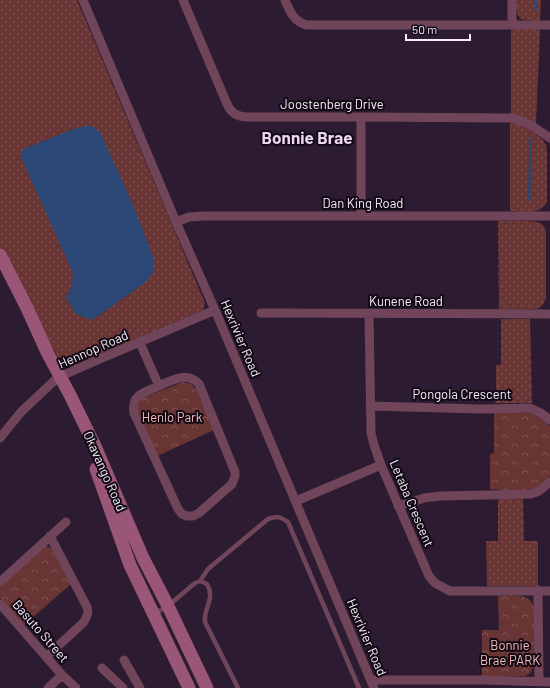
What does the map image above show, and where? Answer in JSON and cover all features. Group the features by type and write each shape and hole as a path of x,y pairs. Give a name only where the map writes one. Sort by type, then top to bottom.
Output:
{"main road":[{"name":"Okavango Road","path":"0,255 28,308 57,380 95,446 143,558 168,606 207,688"},
{"name":"Okavango Road","path":"0,267 57,380 90,453 130,565 189,688"}],"street":[{"name":"Hexrivier Road","path":"83,0 176,222 216,310 372,684"},
{"name":"Joostenberg Drive","path":"183,0 227,104 233,113 242,117 513,118 529,124 550,138"},
{"path":"285,0 294,18 300,23 308,25 550,25"},
{"path":"512,0 512,25"},
{"path":"361,117 361,216"},
{"name":"Dan King Road","path":"176,222 188,217 204,216 550,216"},
{"name":"Hennop Road","path":"0,438 21,412 57,380 100,359 216,310"},
{"name":"Kunene Road","path":"262,313 550,314"},
{"name":"Letaba Crescent","path":"369,314 371,433 381,465 429,576 435,584 450,591 550,590"},
{"path":"140,343 159,386"},
{"path":"186,377 198,384 235,472 232,484 209,505 193,516 182,514 178,509 134,413 134,403 136,398 159,386 179,378 186,377"},
{"name":"Pongola Crescent","path":"370,406 479,409 530,408 541,413 550,420"},
{"path":"296,501 381,465"},
{"path":"398,506 424,498 440,496 530,494 539,491 550,482"},
{"path":"0,582 66,522"},
{"path":"46,657 83,623 86,619 88,611 87,606 50,536"},
{"path":"538,590 539,681"},
{"name":"Basuto Street","path":"0,604 62,675 76,688"},
{"path":"124,660 139,688"},
{"path":"102,668 123,688"},
{"path":"48,688 62,675"},
{"path":"372,684 550,682"}],"lane":[{"path":"200,582 208,569 268,519 277,516 282,518 288,522 359,688"},
{"path":"154,614 168,606 194,583 200,582 207,584 211,597 204,616 205,622 238,688"}],"green space":[{"path":"0,0 77,0 205,303 203,310 73,367 72,364 68,365 62,363 54,349 51,350 0,248"},
{"path":"516,0 541,0 540,21 528,21 521,18 517,12"},
{"path":"511,29 540,29 536,125 526,118 511,114"},
{"path":"510,121 520,123 542,139 546,145 547,201 541,209 536,211 510,211"},
{"path":"498,221 537,222 543,225 545,229 546,298 542,306 537,309 499,310"},
{"path":"501,319 530,319 532,403 495,403 496,365 501,365"},
{"name":"Henlo Park","path":"183,382 191,384 196,389 214,430 157,456 137,413 138,402 143,398"},
{"path":"516,411 539,416 550,426 550,476 536,488 524,490 490,489 490,454 494,453 494,413 509,413"},
{"path":"498,499 523,499 524,541 538,541 538,586 487,586 486,541 498,541"},
{"path":"46,546 52,548 71,584 24,625 0,598 0,586"},
{"name":"Bonnie Brae PARK","path":"498,596 524,597 532,602 534,607 534,666 530,673 525,676 482,676 482,630 499,630"}],"water":[{"path":"91,126 100,132 134,207 153,257 154,271 146,282 92,320 76,314 66,298 72,285 73,273 20,155 23,149 79,127"}],"waterway":[{"path":"535,9 536,0"},
{"path":"529,200 531,138"}],"district":[{"name":"Bonnie Brae","path":"307,138"}]}
